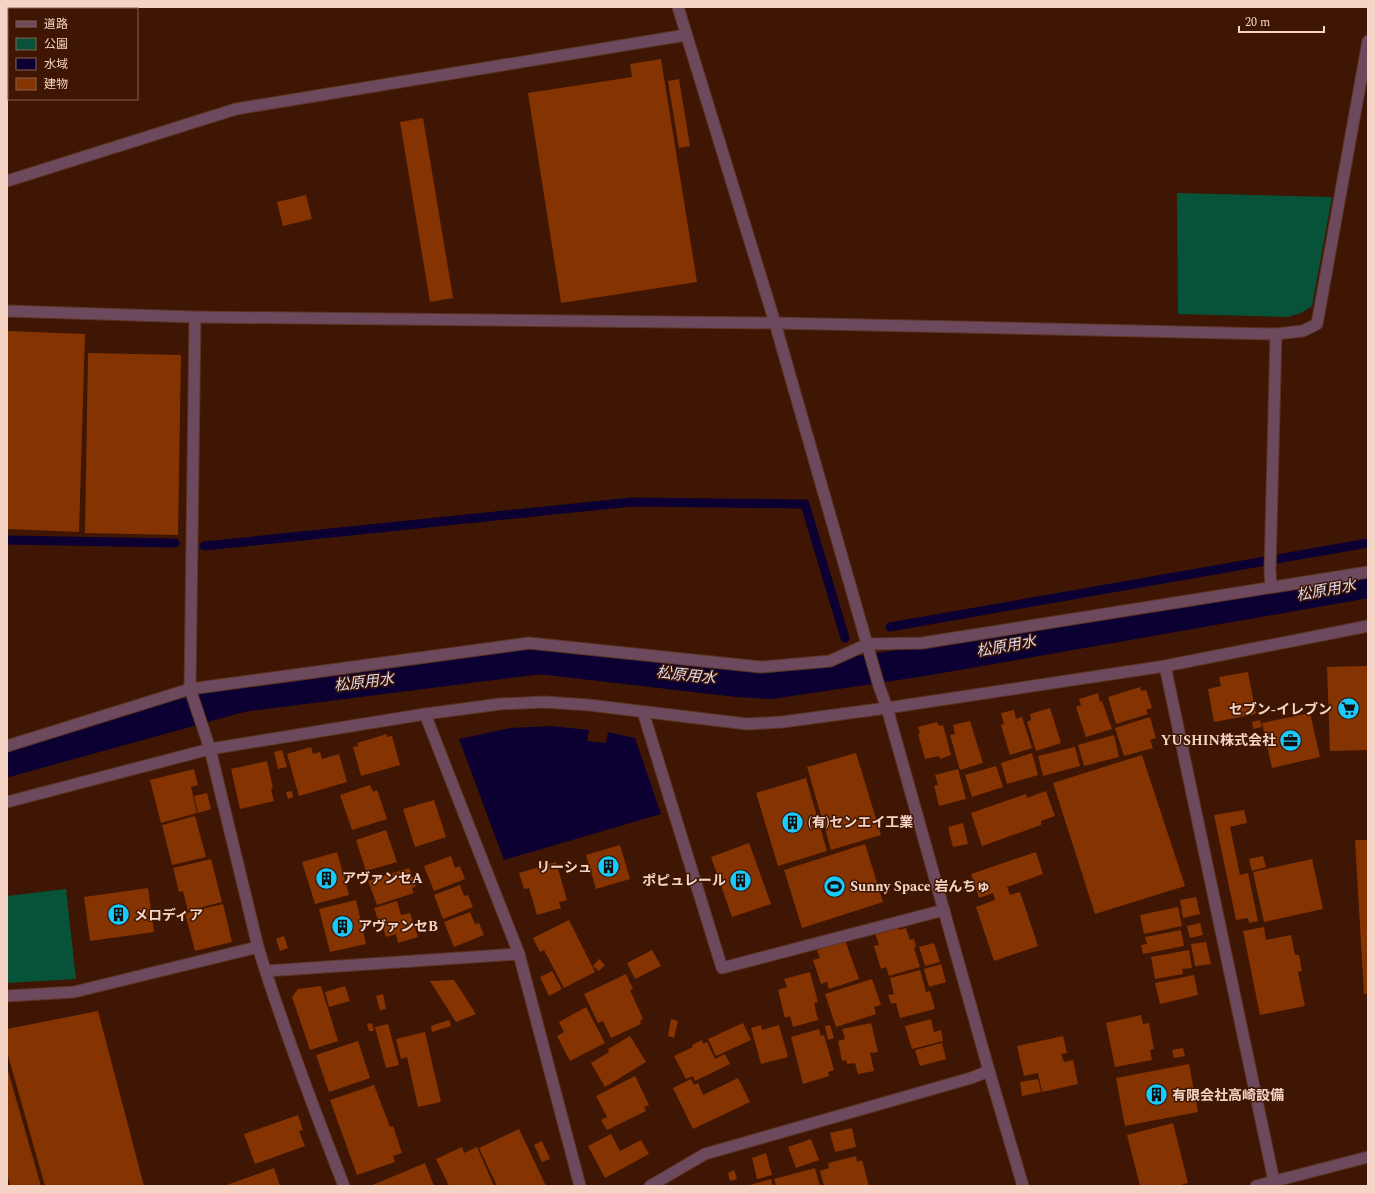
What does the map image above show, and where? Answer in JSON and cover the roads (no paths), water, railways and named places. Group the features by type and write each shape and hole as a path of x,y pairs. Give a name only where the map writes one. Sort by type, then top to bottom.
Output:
{"street":[{"path":"678,7 775,323 879,686 887,708 989,1071 1023,1186"},
{"path":"7,182 236,109 686,35"},
{"path":"7,311 195,317 775,323 1276,334 1303,332 1317,324 1368,41"},
{"path":"195,317 192,694 210,749 258,947 311,1101 344,1186"},
{"path":"1271,587 1270,570 1276,334"},
{"path":"7,746 192,694 529,643 761,667 830,661 868,644 922,643 1368,572"},
{"path":"7,802 210,749 426,714 500,704 544,702 589,705 747,724 782,722 887,708 1165,666 1368,626"},
{"path":"1165,666 1274,1184"},
{"path":"643,712 722,968 944,910"},
{"path":"426,714 519,954 580,1186"},
{"path":"7,996 74,992 258,947"},
{"path":"266,971 519,954"},
{"path":"650,1186 705,1154 971,1078 989,1071"},
{"path":"1256,1186 1274,1184 1368,1156"}],"water":[{"path":"551,726 589,730 587,741 606,743 608,732 635,738 661,814 504,860 459,739 510,728"}],"waterway":[{"path":"204,546 632,502 805,504 845,638"},
{"path":"7,540 175,543"},
{"path":"890,627 1368,543"},
{"name":"松原用水","path":"7,762 242,697 540,659 738,682 771,684 918,662 1368,583"}],"place":[{"name":"セブン-イレブン","path":"1348,709"},
{"name":"YUSHIN株式会社","path":"1291,740"},
{"name":"(有)センエイ工業","path":"792,822"},
{"name":"リーシュ","path":"608,867"},
{"name":"アヴァンセA","path":"326,878"},
{"name":"ポピュレール","path":"741,880"},
{"name":"Sunny Space 岩んちゅ","path":"834,886"},
{"name":"メロディア","path":"119,915"},
{"name":"アヴァンセB","path":"343,926"},
{"name":"有限会社高崎設備","path":"1157,1095"}]}
